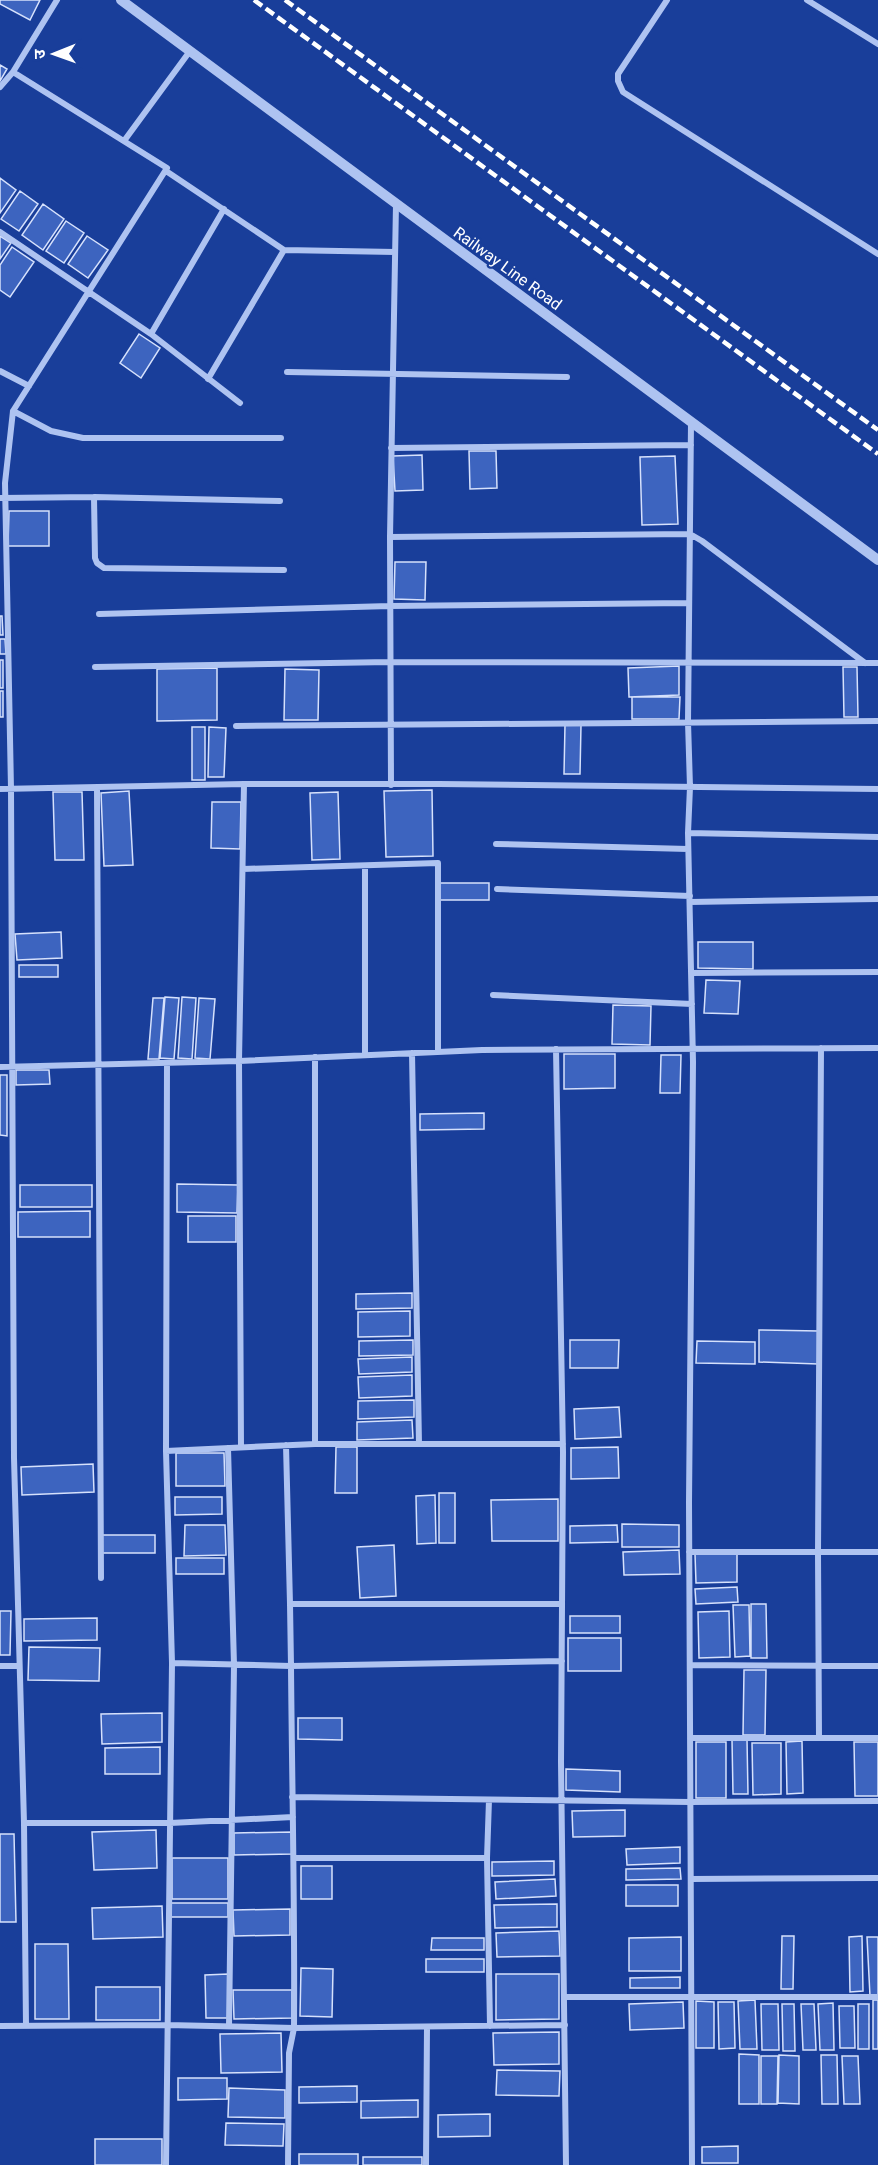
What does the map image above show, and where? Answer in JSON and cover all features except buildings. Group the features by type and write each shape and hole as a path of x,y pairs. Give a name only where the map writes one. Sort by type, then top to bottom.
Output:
{"street":[{"path":"0,87 13,72 57,0"},
{"name":"Railway Line Road","path":"121,0 878,560"},
{"path":"667,0 618,74 618,81 623,92 878,254"},
{"path":"807,0 878,44"},
{"path":"124,141 190,51"},
{"path":"13,72 167,168 166,171 284,250 395,252"},
{"path":"26,2026 24,1823 14,1458 10,1067 11,789 3,498 13,411 166,171"},
{"path":"391,785 390,537 396,203"},
{"path":"151,334 224,209"},
{"path":"0,232 151,334 240,403"},
{"path":"208,379 284,250"},
{"path":"0,371 29,386"},
{"path":"286,372 567,377"},
{"path":"13,411 51,431 83,438 281,438"},
{"path":"691,422 688,849 693,1049 689,1552 692,2165"},
{"path":"391,448 691,445"},
{"path":"3,498 94,497 280,501"},
{"path":"94,497 95,558 97,563 104,568 284,570"},
{"path":"390,537 690,534 711,547 865,663"},
{"path":"99,614 390,606 689,603"},
{"path":"95,667 390,662 878,663"},
{"path":"236,726 878,721"},
{"path":"0,789 439,783 878,789"},
{"path":"242,1447 239,1061 244,784"},
{"path":"97,788 101,1578"},
{"path":"688,833 878,837"},
{"path":"496,844 688,849"},
{"path":"243,869 438,863 438,1052"},
{"path":"365,866 365,1054"},
{"path":"497,889 690,899 878,899"},
{"path":"691,973 878,972"},
{"path":"493,995 692,1004"},
{"path":"819,1738 821,1048"},
{"path":"0,1067 556,1049 878,1048"},
{"path":"556,1049 563,1444 562,1800 566,2165"},
{"path":"412,1053 418,1444"},
{"path":"315,1058 315,1444"},
{"path":"166,2165 172,1664 166,1451 167,1063"},
{"path":"166,1451 315,1444 563,1444"},
{"path":"286,1445 294,1858 294,2028 288,2053 288,2165"},
{"path":"228,1448 234,1665 229,2026"},
{"path":"689,1552 878,1552"},
{"path":"290,1605 562,1604"},
{"path":"172,1664 291,1666 562,1661"},
{"path":"690,1665 878,1666"},
{"path":"0,1666 19,1666"},
{"path":"690,1738 878,1738"},
{"path":"292,1797 690,1802 878,1801"},
{"path":"489,1800 487,1858 490,2026"},
{"path":"24,1823 170,1823 293,1817"},
{"path":"294,1858 487,1858"},
{"path":"691,1879 878,1878"},
{"path":"565,1997 878,1997"},
{"path":"0,2026 167,2025 294,2028 565,2025"},
{"path":"426,2165 427,2027"}],"railway":[{"path":"254,0 878,454"},
{"path":"285,0 878,430"}]}
